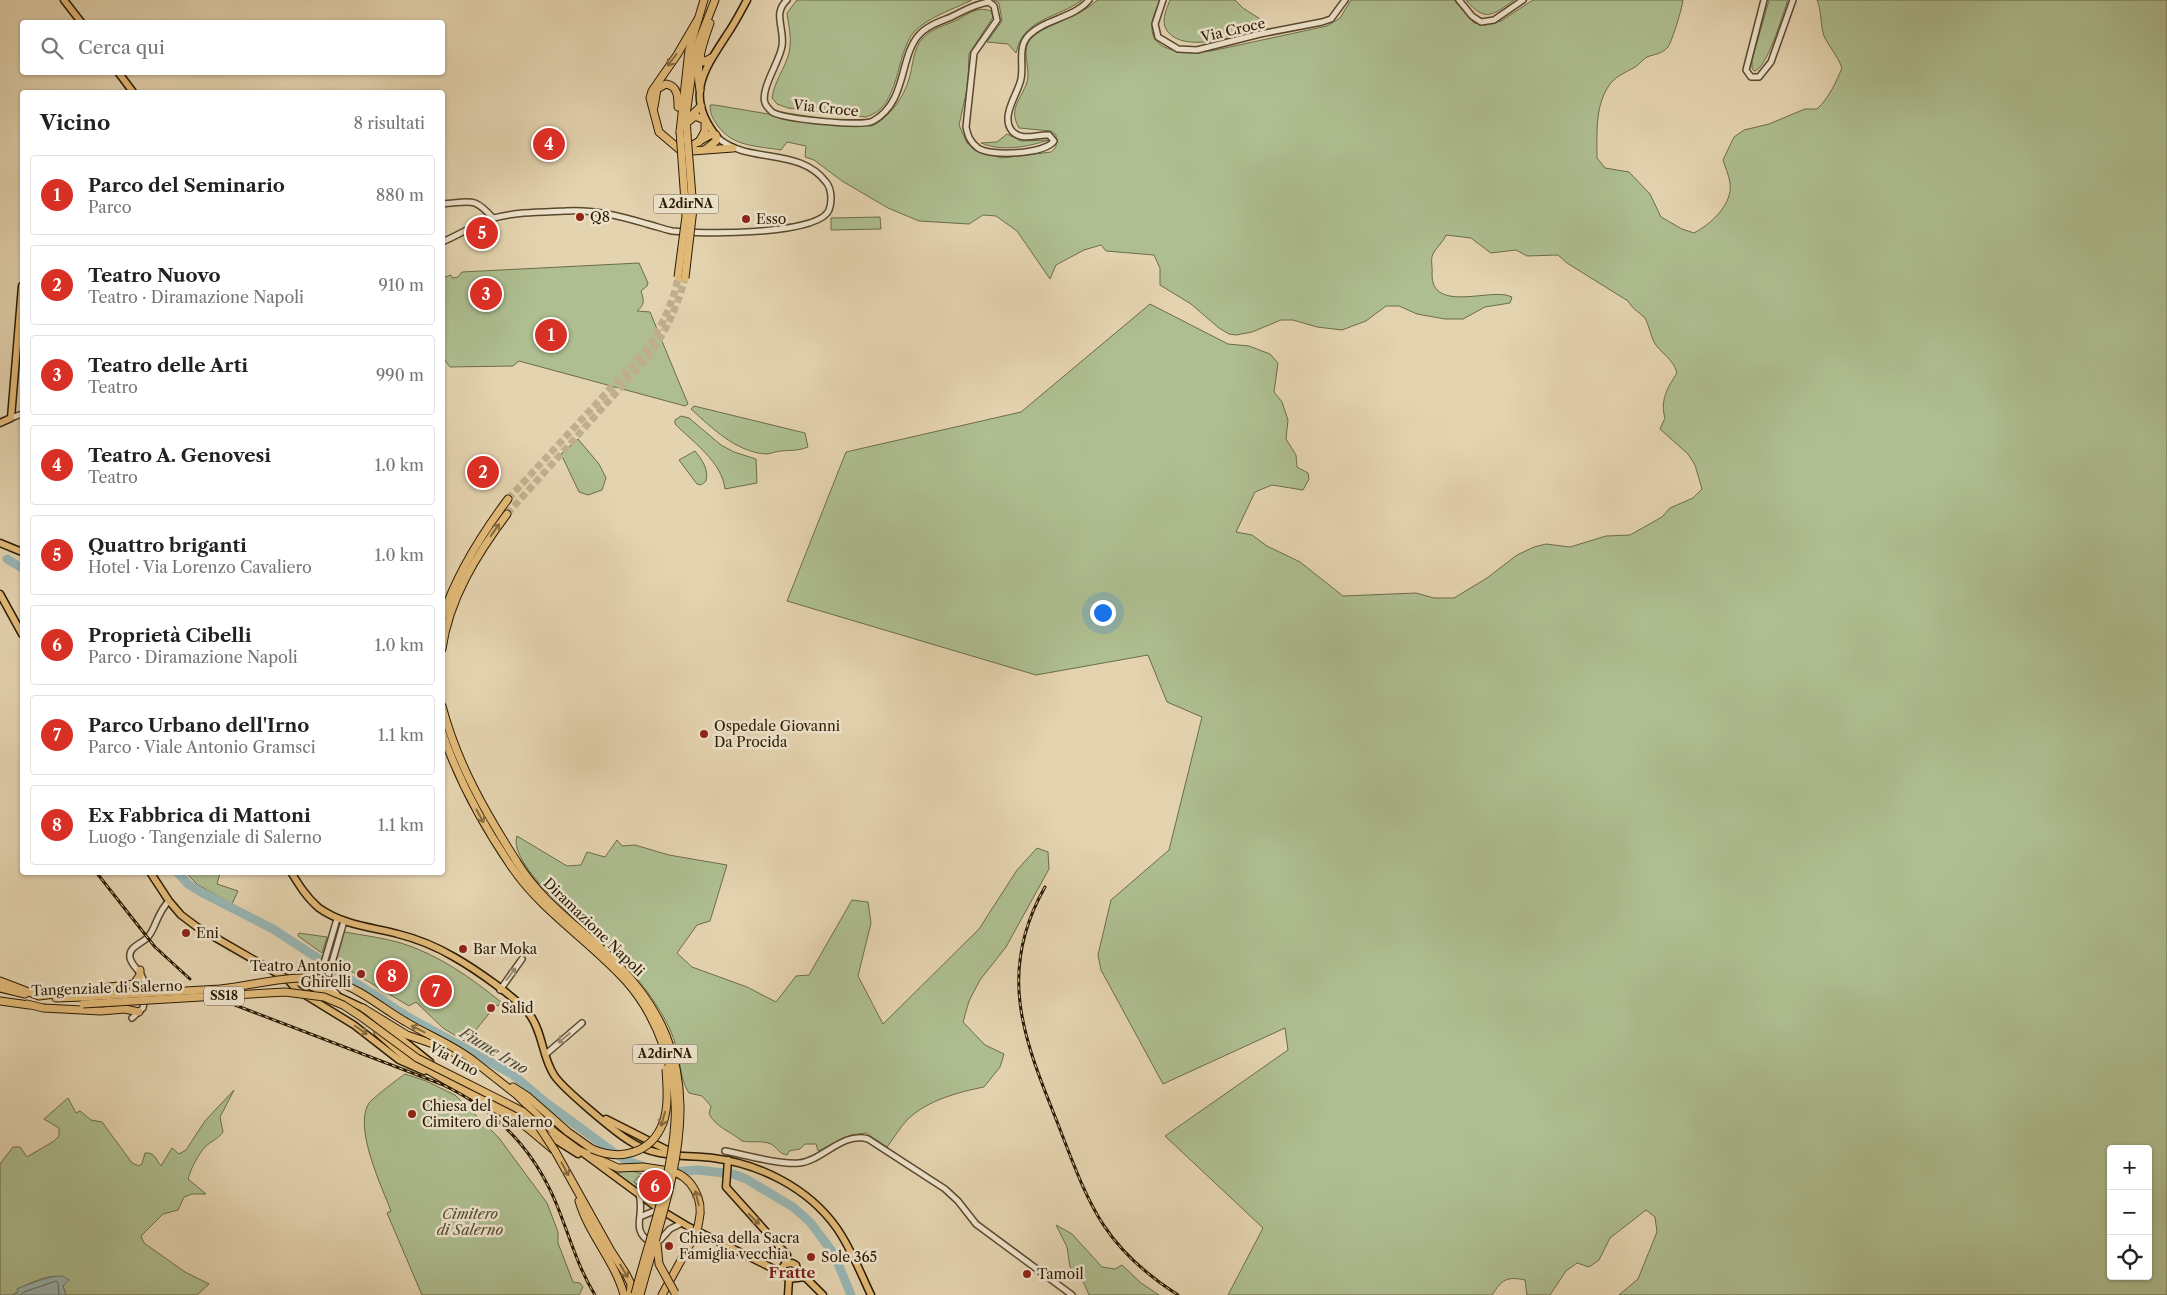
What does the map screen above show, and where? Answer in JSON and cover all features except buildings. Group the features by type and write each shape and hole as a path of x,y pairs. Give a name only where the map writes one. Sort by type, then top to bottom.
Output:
{"highway":[{"name":"A2dirNA","path":"682,277 693,214 686,129 686,65 704,2"},
{"path":"700,90 697,68 700,52 713,16 714,3"},
{"name":"A2dirNA","path":"686,129 686,115 695,51 714,3"},
{"path":"678,148 659,132 650,103 650,94 698,19"},
{"path":"700,52 700,57 704,62 711,58"},
{"path":"654,118 657,89 661,85 669,84 677,92 686,129"},
{"path":"686,129 700,106"},
{"path":"686,129 695,116 705,120 705,131 694,147"},
{"path":"694,147 712,134 717,136 716,141 706,149"},
{"path":"694,147 706,149 733,148"},
{"path":"445,612 491,522 508,499"},
{"path":"445,637 463,576 506,514"},
{"name":"Diramazione Napoli","path":"445,717 461,771"},
{"name":"Diramazione Napoli","path":"445,738 478,812 514,864 530,893 626,981 652,1021 665,1053 674,1092 674,1133 669,1164 633,1295"},
{"name":"Diramazione Napoli","path":"514,864 545,900 618,965 652,1009 672,1054 682,1114 676,1164 633,1295"},
{"path":"134,984 140,975 140,970"},
{"name":"Tangenziale di Salerno","path":"0,988 38,996 83,1001 221,988 290,978 318,979 336,982 356,991 413,1027 457,1049 475,1062"},
{"path":"0,981 38,996 134,984 146,988"},
{"name":"Tangenziale di Salerno","path":"0,1001 27,1004 299,992 334,1001 361,1012"},
{"path":"27,1004 43,1008 101,1012 128,1009 139,1012"},
{"path":"128,1009 132,1018"},
{"path":"361,1012 407,1036 439,1046 475,1062 504,1084 554,1132"},
{"path":"361,1012 399,1052 524,1125 555,1151"},
{"name":"SS18","path":"361,1012 417,1058 522,1111 538,1125 574,1186"},
{"path":"504,1084 522,1092 568,1132 592,1149 616,1156 628,1155 645,1146 658,1133 663,1124 666,1107 665,1053"},
{"path":"578,1150 618,1168 643,1167 674,1172 688,1180 697,1195 700,1210 698,1226 662,1295"},
{"path":"675,1294 660,1267 656,1250 676,1176 676,1164"},
{"path":"574,1186 593,1234 618,1276 633,1295"},
{"path":"574,1186 626,1274 633,1295"}],"main road":[{"path":"64,0 79,20"},
{"path":"717,136 705,120 700,106 703,74 747,0"},
{"path":"120,75 132,90"},
{"path":"0,423 11,418 20,310"},
{"path":"0,551 0,543 20,551"},
{"path":"2,597 20,630"},
{"name":"Via Irno","path":"152,875 169,901 181,915 197,928 287,979 348,1002 426,1059 514,1103 682,1223 776,1270 782,1271"},
{"path":"293,875 310,900 340,920 398,934 429,944 459,960 500,990 530,1016 558,1080 639,1147 663,1155 728,1160 783,1181 818,1207 844,1240 871,1295"},
{"name":"Via Irno","path":"287,979 297,990 340,1016 399,1060 508,1110 606,1170"},
{"path":"340,1016 339,1006 342,1002 348,1002"},
{"path":"728,1160 726,1187 739,1204 787,1255 782,1271 783,1275 792,1278 805,1277 823,1295"},
{"path":"785,1264 792,1263 797,1267 797,1274 792,1278 788,1295"}],"street":[{"name":"Via Croce","path":"787,0 780,9 779,19 783,44 765,91 765,102 772,112 778,114 809,120 862,124 874,120 891,102 898,90 913,43 919,35 936,23 977,4 989,2 994,6 997,20 974,53 973,79 966,122 969,139 978,148 994,154 1052,145 1054,141 1049,136 1029,137 1018,134 1012,130 1008,122 1009,110 1020,84 1024,42 1030,34 1081,7 1089,0"},
{"name":"Via Croce","path":"1163,0 1155,24 1158,37 1178,49 1197,50 1255,35 1322,22 1331,18 1344,0"},
{"path":"1459,0 1472,16 1482,22 1494,20 1523,0"},
{"path":"1764,0 1747,59 1746,70 1751,76 1760,77 1771,62 1794,0"},
{"path":"445,241 493,218 531,213 592,211 676,231 780,230 808,224 824,217 831,202 828,186 805,164 733,148 717,136"},
{"path":"445,204 474,201 493,218"},
{"path":"11,418 20,415"},
{"path":"132,1018 145,1004 146,988 140,970 131,960 131,952 148,938 160,912 169,901"},
{"path":"320,1004 315,996 316,989 335,927 340,920"},
{"path":"340,920 341,930 327,977 329,987 348,1002"},
{"path":"500,990 522,959"},
{"path":"308,987 320,978"},
{"path":"546,1054 582,1023"},
{"path":"726,1151 800,1163 862,1137 945,1190 958,1201 976,1224 1072,1295"},
{"path":"639,1194 642,1216 638,1226 639,1231 646,1239 660,1240 670,1229 682,1223"},
{"path":"642,1216 659,1208"},
{"path":"670,1215 670,1229"}],"green space":[{"path":"797,0 972,0 933,18 914,32 903,53 892,92 886,103 866,117 788,108 777,104 772,98 790,48 787,13"},
{"path":"994,0 1082,0 1034,25 1020,41 1016,53 1008,44 987,42 1002,21 999,3"},
{"path":"1097,0 1160,0 1153,19 1153,35 1165,47 1183,52 1193,52 1211,51 1327,26 1340,18 1351,0 1454,0 1474,23 1485,25 1501,21 1533,0 1683,0 1677,25 1668,47 1646,58 1637,66 1617,77 1608,87 1599,112 1597,158 1605,168 1629,172 1650,194 1661,217 1682,229 1694,233 1714,219 1728,198 1730,183 1723,160 1734,137 1744,130 1769,124 1805,109 1817,109 1835,84 1842,68 1824,36 1817,0 2167,0 2167,1295 1619,1295 1638,1279 1657,1232 1655,1217 1646,1210 1610,1238 1599,1260 1589,1267 1577,1263 1566,1271 1550,1295 1527,1295 1525,1280 1509,1279 1505,1280 1492,1295 1228,1295 1263,1228 1165,1136 1288,1050 1285,1028 1163,1084 1101,970 1098,955 1111,900 1169,850 1202,717 1167,702 1148,655 1036,675 787,601 846,452 1021,412 1150,304 1228,344 1249,346 1270,354 1278,363 1274,392 1282,402 1288,420 1286,439 1296,455 1297,467 1308,473 1309,479 1303,490 1272,485 1255,492 1236,532 1252,535 1267,546 1300,562 1343,596 1416,593 1434,598 1454,598 1487,578 1517,555 1534,547 1546,544 1570,547 1606,536 1630,535 1662,517 1670,508 1693,498 1702,489 1695,465 1688,454 1660,429 1665,418 1663,406 1665,395 1677,373 1673,364 1654,342 1645,318 1628,301 1567,263 1558,255 1527,256 1516,250 1491,253 1471,238 1446,235 1432,256 1434,285 1440,292 1449,296 1460,297 1506,295 1512,297 1510,303 1485,307 1463,319 1445,319 1417,314 1399,306 1386,306 1366,321 1342,330 1317,327 1293,320 1281,320 1252,332 1236,335 1229,334 1191,304 1160,285 1160,268 1154,255 1106,251 1101,245 1084,250 1056,265 1050,279 1017,231 996,216 983,215 969,224 919,221 888,208 842,181 814,160 805,157 806,146 787,142 781,150 738,142 724,133 711,114 710,105 715,105 822,123 872,126 884,118 900,100 907,86 917,48 922,39 935,29 982,9 991,11 993,17 969,54 968,85 959,125 967,143 977,151 1002,158 1051,152 1056,147 1056,135 1051,131 1019,128 1016,122 1016,106 1028,80 1026,48 1034,36 1041,31 1080,12"},
{"path":"1170,0 1235,0 1243,8 1260,19 1261,30 1209,42 1182,41 1172,36 1164,24 1164,17"},
{"path":"1466,0 1514,0 1495,13 1484,14"},
{"path":"1769,0 1788,0 1769,52 1759,68 1754,71 1752,60"},
{"path":"1007,134 1021,141 1049,140 1032,145 1006,148 981,143 997,142"},
{"path":"880,217 881,229 831,230 831,218"},
{"path":"639,263 648,283 641,291 643,302 637,311 650,312 688,404 685,406 519,361 513,366 450,367 445,361 445,277 451,275 452,278 458,277 462,272"},
{"path":"694,406 805,433 808,447 766,454 745,449 725,438 707,424 691,409"},
{"path":"681,416 689,418 721,445 734,452 756,459 757,483 725,489 723,479 713,461 675,424 675,420"},
{"path":"578,439 599,464 606,478 602,490 588,495 579,492 561,454"},
{"path":"695,451 707,473 706,481 701,485 697,484 679,460"},
{"path":"517,836 567,866 581,865 587,852 605,857 617,840 622,846 635,845 669,855 727,865 710,921 697,925 677,953 692,967 747,987 776,1002 796,976 809,975 852,900 868,902 871,923 858,976 883,1024 979,929 1017,870 1037,848 1048,852 1049,869 1006,947 980,980 969,1001 963,1022 985,1045 1004,1054 1000,1067 984,1087 944,1098 916,1112 905,1122 887,1147 866,1133 851,1135 818,1151 816,1144 805,1144 800,1149 789,1151 787,1155 767,1143 742,1141 712,1119 709,1114 711,1106 702,1096 689,1093 683,1081 677,1049 671,1032 659,1009 626,966 574,919 539,883 525,865 517,849"},
{"path":"188,875 219,875 217,884 238,891 232,904 198,885"},
{"path":"344,932 394,941 415,948 441,960 478,984 501,1002 498,1006 496,1005 466,1042 443,1028 416,1002 409,1006 336,962"},
{"path":"299,933 327,937 322,953 298,936"},
{"name":"Cimitero di Salerno","path":"405,1074 426,1081 455,1095 499,1138 547,1203 558,1232 558,1243 573,1282 580,1283 583,1287 579,1295 422,1295 387,1213 391,1211 376,1173 364,1127 365,1114 369,1103"},
{"path":"234,1090 220,1117 223,1132 202,1150 188,1179 206,1194 192,1194 184,1197 178,1210 163,1214 141,1236 144,1243 185,1272 209,1284 197,1295 66,1295 63,1286 69,1280 57,1276 43,1278 17,1289 18,1292 12,1295 0,1295 0,1164 13,1147 20,1147 27,1157 59,1136 59,1128 44,1119 68,1098 76,1113 80,1111 91,1120 102,1122 132,1163 139,1166 142,1164 145,1153 148,1153 153,1155 161,1166 172,1148 179,1154 186,1150 205,1121"},
{"path":"632,1171 660,1179 654,1202 648,1197 654,1187 639,1176 634,1182 637,1184 635,1188 618,1176 618,1172"},
{"path":"1056,1225 1072,1234 1102,1267 1115,1269 1122,1265 1141,1283 1159,1295 1089,1295 1084,1283 1070,1267 1067,1247"}],"water":[{"path":"63,1276 69,1280 63,1286 66,1295 12,1295 18,1292 17,1289 34,1282"}],"waterway":[{"name":"Fiume Irno","path":"7,559 20,567"},
{"name":"Fiume Irno","path":"180,875 188,884 201,892 273,929 408,1017 512,1074 545,1102 613,1152 630,1162 645,1167"},
{"name":"Fiume Irno","path":"672,1172 698,1170 733,1174 746,1179 793,1207 810,1222 834,1254 851,1295"}],"tunnel":[{"path":"508,499 645,351 666,316 678,277"},
{"path":"507,514 650,355 671,318 685,278"}],"railway":[{"path":"98,875 155,947 190,979"},
{"path":"1045,887 1030,918 1022,947 1019,976 1020,1004 1025,1032 1034,1060 1078,1174 1088,1198 1100,1219 1131,1258 1178,1295"},
{"path":"235,1005 441,1084 479,1105 510,1132 524,1148 547,1183 578,1261 595,1295"}],"place":[{"name":"Teatro A. Genovesi","path":"549,144"},
{"name":"Q8","path":"580,217"},
{"name":"Esso","path":"746,219"},
{"name":"Quattro briganti","path":"482,233"},
{"name":"Teatro delle Arti","path":"486,294"},
{"name":"Parco del Seminario","path":"551,335"},
{"name":"Teatro Nuovo","path":"483,472"},
{"name":"Ospedale Giovanni Da Procida","path":"704,734"},
{"name":"Eni","path":"186,933"},
{"name":"Bar Moka","path":"463,949"},
{"name":"Teatro Antonio Ghirelli","path":"361,974"},
{"name":"Ex Fabbrica di Mattoni","path":"392,976"},
{"name":"Parco Urbano dell'Irno","path":"436,991"},
{"name":"Salid","path":"491,1008"},
{"name":"Chiesa del Cimitero di Salerno","path":"412,1114"},
{"name":"Proprietà Cibelli","path":"655,1186"},
{"name":"Chiesa della Sacra Famiglia vecchia","path":"669,1246"},
{"name":"Sole 365","path":"811,1257"},
{"name":"Tamoil","path":"1027,1274"}],"district":[{"name":"Fratte","path":"792,1273"}]}
